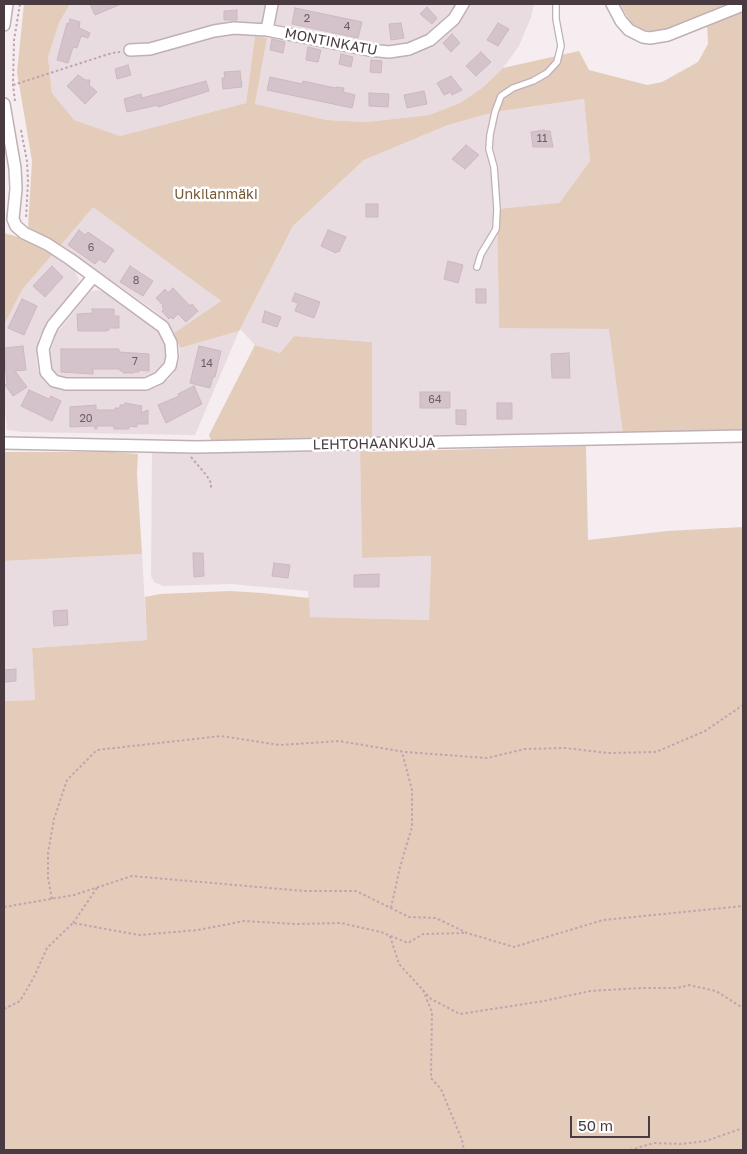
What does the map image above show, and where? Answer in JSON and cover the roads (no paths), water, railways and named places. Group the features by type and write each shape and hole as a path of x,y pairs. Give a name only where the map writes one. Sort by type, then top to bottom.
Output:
{"street":[{"path":"4,25 7,4"},
{"name":"MONTINKATU","path":"272,4 267,30 378,52 398,51 420,45 438,34 454,19 464,4"},
{"path":"612,4 621,21 629,30 643,37 650,38 668,35 743,5"},
{"path":"130,50 150,49 214,31 234,28 267,30"},
{"path":"10,103 16,190 13,218 16,226 55,249 156,321 163,327 171,342 172,357 170,366 159,378 146,384 66,384 54,381 46,372 43,349 53,325 94,277"},
{"name":"LEHTOHAANKUJA","path":"4,443 186,447 743,436"}],"lane":[{"path":"476,266 496,229 497,209 494,167 489,149 495,112 501,96 547,73 557,62 561,46 556,19 556,4"}],"park label":[{"name":"Unkilanmäki","path":"216,195"}]}
